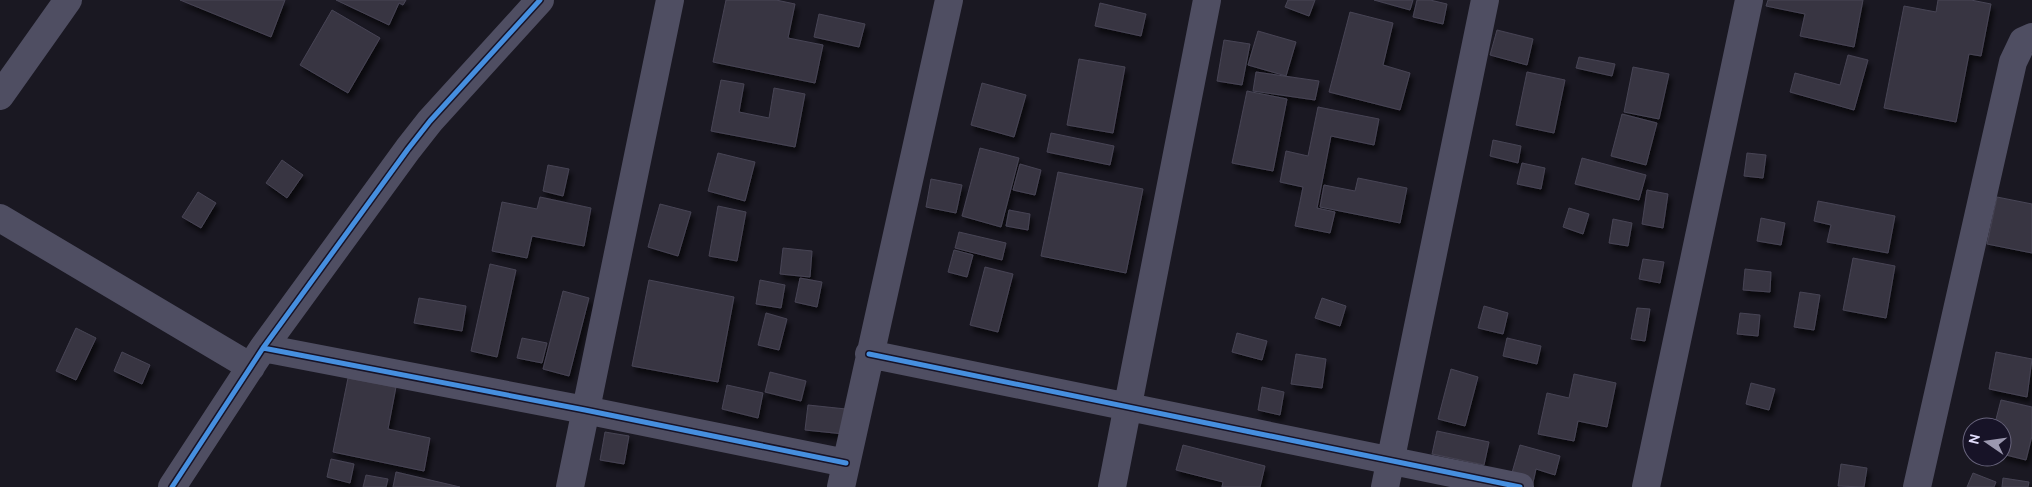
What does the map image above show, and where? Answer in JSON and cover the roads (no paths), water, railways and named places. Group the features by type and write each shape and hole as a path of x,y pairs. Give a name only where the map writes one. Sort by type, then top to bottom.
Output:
{"street":[{"path":"0,96 68,0"},
{"path":"172,487 256,358 408,149 430,121 540,0"},
{"path":"570,487 670,0"},
{"path":"0,218 256,358 585,410 843,475 949,0"},
{"path":"1112,487 1207,0"},
{"path":"1385,487 1485,0"},
{"path":"1646,487 1749,0"},
{"path":"1918,487 2012,62 2023,42 2032,36"},
{"path":"869,354 1520,487"}]}
